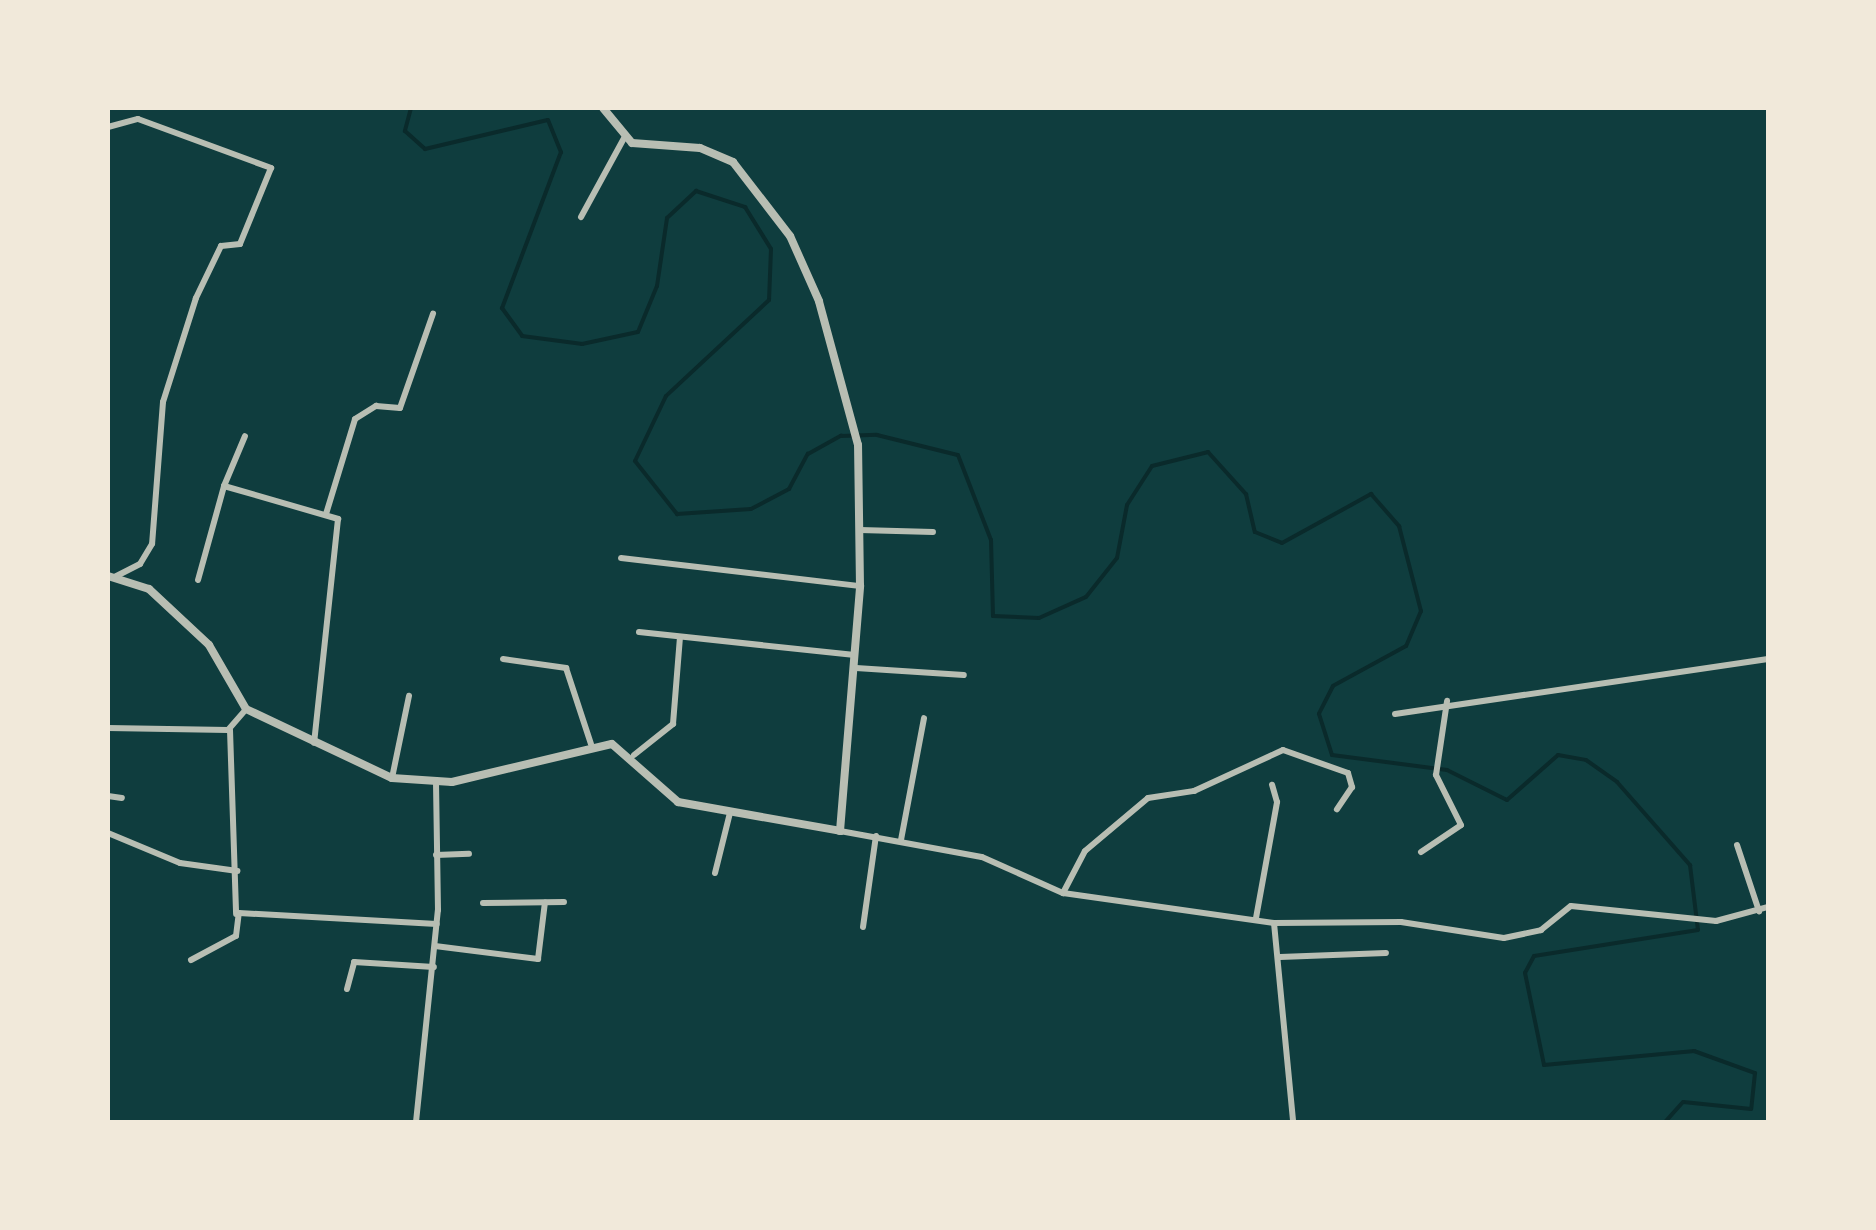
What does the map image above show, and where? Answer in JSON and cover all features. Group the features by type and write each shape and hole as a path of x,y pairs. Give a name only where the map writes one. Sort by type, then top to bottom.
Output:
{"street":[{"path":"603,108 624,138 713,151 750,181 808,270 855,416 858,445 860,586 840,831"},
{"path":"108,126 138,119 271,168 240,244 221,246 184,330 163,402 152,544 140,564 112,576"},
{"path":"581,218 624,138"},
{"path":"326,514 355,419 376,406 400,408 432,314"},
{"path":"198,580 224,486 245,436"},
{"path":"224,486 326,514 340,528 314,745"},
{"path":"860,530 933,532"},
{"path":"621,558 860,586"},
{"path":"112,576 148,589 209,645 246,710 314,745 392,778 436,784 591,744 631,752 667,797 730,813 982,856 1064,893 1274,923 1401,922 1504,938 1541,930 1571,906 1690,914 1705,919 1768,907"},
{"path":"639,632 856,655"},
{"path":"631,752 672,724 680,636"},
{"path":"1396,714 1447,701 1768,658"},
{"path":"504,659 566,668 591,744"},
{"path":"856,668 964,675"},
{"path":"392,778 409,696"},
{"path":"1422,852 1461,826 1436,772 1447,701"},
{"path":"191,960 236,936 230,730 246,710"},
{"path":"900,840 924,718"},
{"path":"108,728 230,730"},
{"path":"1064,893 1085,851 1148,798 1194,791 1284,750 1348,773 1352,787 1337,809"},
{"path":"416,1122 437,924 436,784"},
{"path":"1256,918 1277,802 1272,785"},
{"path":"108,796 122,798"},
{"path":"715,873 730,813"},
{"path":"108,833 180,863 237,872"},
{"path":"864,927 876,836"},
{"path":"1738,845 1759,910"},
{"path":"436,855 469,854"},
{"path":"435,946 538,959 545,902"},
{"path":"483,903 564,902"},
{"path":"236,914 437,924"},
{"path":"1274,923 1293,1122"},
{"path":"1280,956 1386,953"},
{"path":"347,989 354,962 434,967"}],"waterway":[{"path":"411,108 405,131 425,149 548,120 561,152 502,308 522,336 582,344 638,332 657,286 667,218 696,191 745,207 771,249 769,300 666,396 635,461 677,514 751,509 789,489 808,454 841,436 877,435 958,455 991,540 993,616 1039,618 1086,597 1117,558 1127,505 1152,466 1208,452 1246,494 1255,532 1282,543 1371,494 1399,526 1421,611 1406,646 1333,686 1319,714 1332,755 1447,770 1507,800 1558,755 1586,760 1617,782 1690,865 1698,930 1534,956 1525,973 1544,1065 1694,1051 1755,1073 1751,1109 1683,1102 1665,1122"}]}
